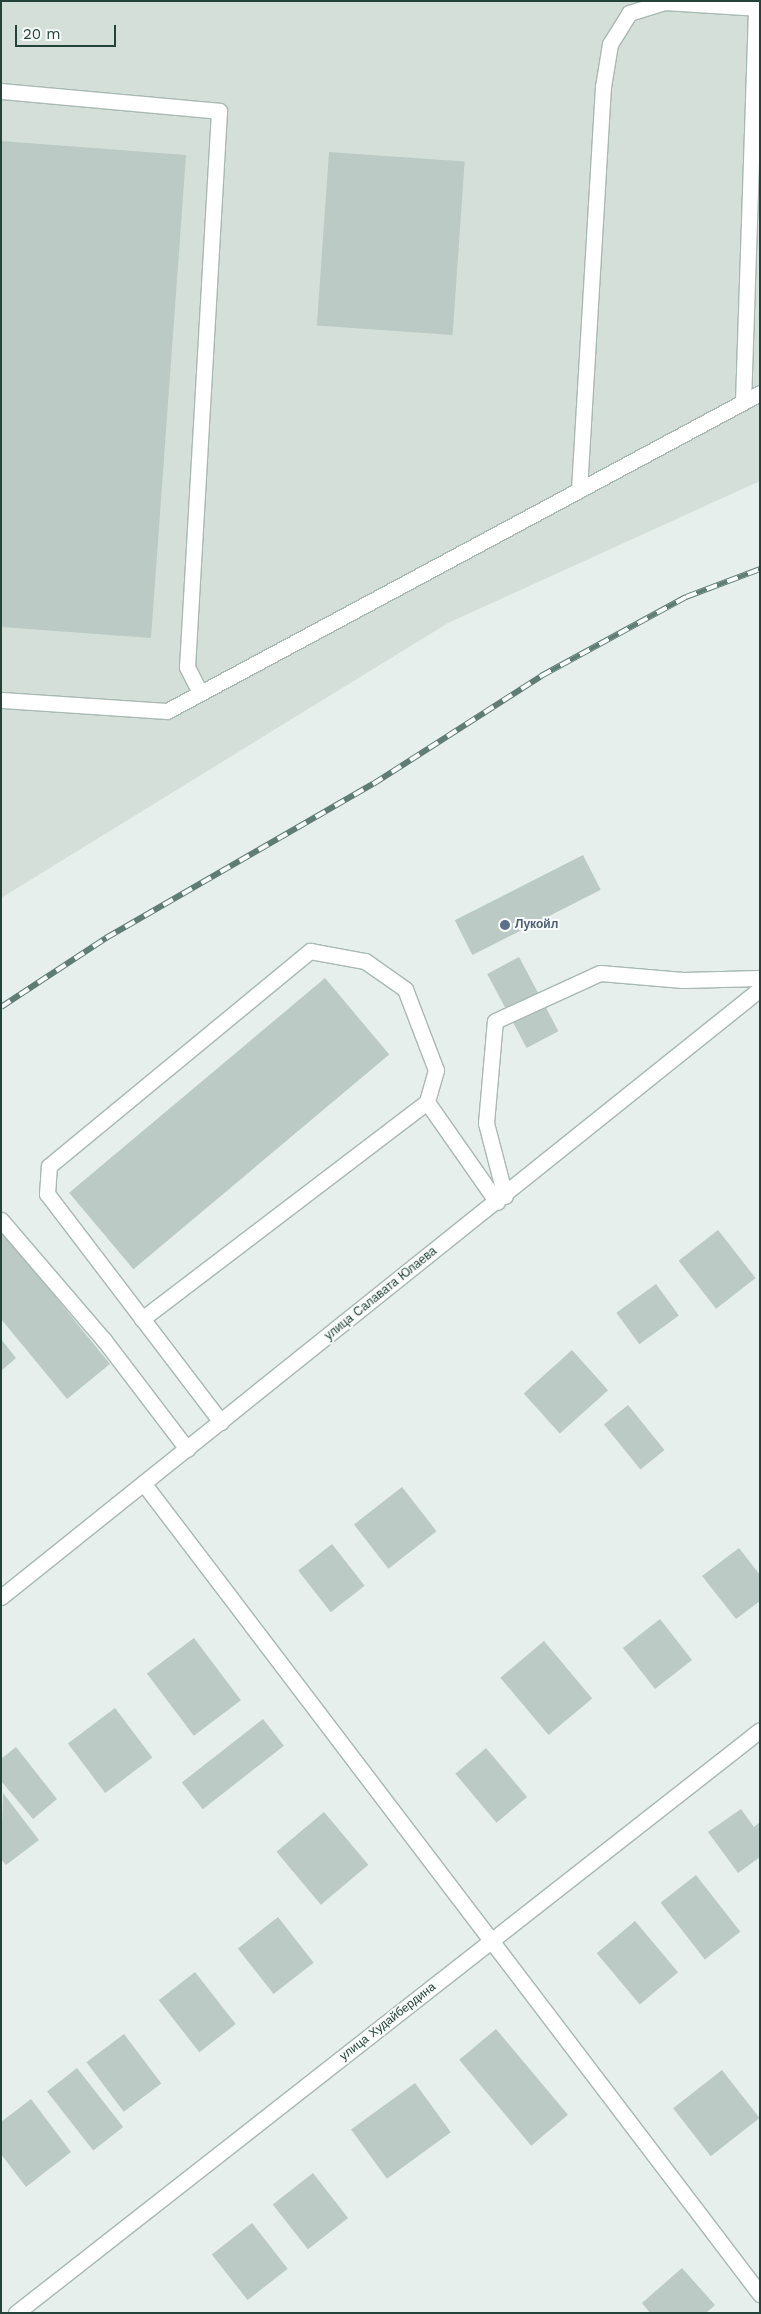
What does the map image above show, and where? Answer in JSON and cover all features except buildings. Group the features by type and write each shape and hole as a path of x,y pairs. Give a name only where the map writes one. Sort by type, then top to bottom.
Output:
{"street":[{"path":"579,490 603,87 610,44 629,13 664,2 758,8 743,402"},
{"path":"1,91 219,111 187,667 200,693"},
{"path":"1,700 168,711 760,393"},
{"path":"142,1318 427,1102 436,1070 405,989 365,961 310,951 49,1166 47,1194 221,1422"},
{"path":"501,1199 486,1123 495,1022 600,973 683,980 760,978"},
{"name":"улица Салавата Юлаева","path":"1,1597 501,1199 760,989"},
{"path":"427,1102 501,1199"},
{"path":"1,1220 104,1340 187,1449"},
{"path":"144,1484 760,2294"},
{"name":"улица Худайбердина","path":"16,2313 760,1730"}],"shaded area":[{"path":"1,1 760,1 760,481 448,623 1,898"}],"railway":[{"path":"1,1007 106,938 373,784 541,676 686,597 760,569"}],"place":[{"name":"Лукойл","path":"505,925"}]}
